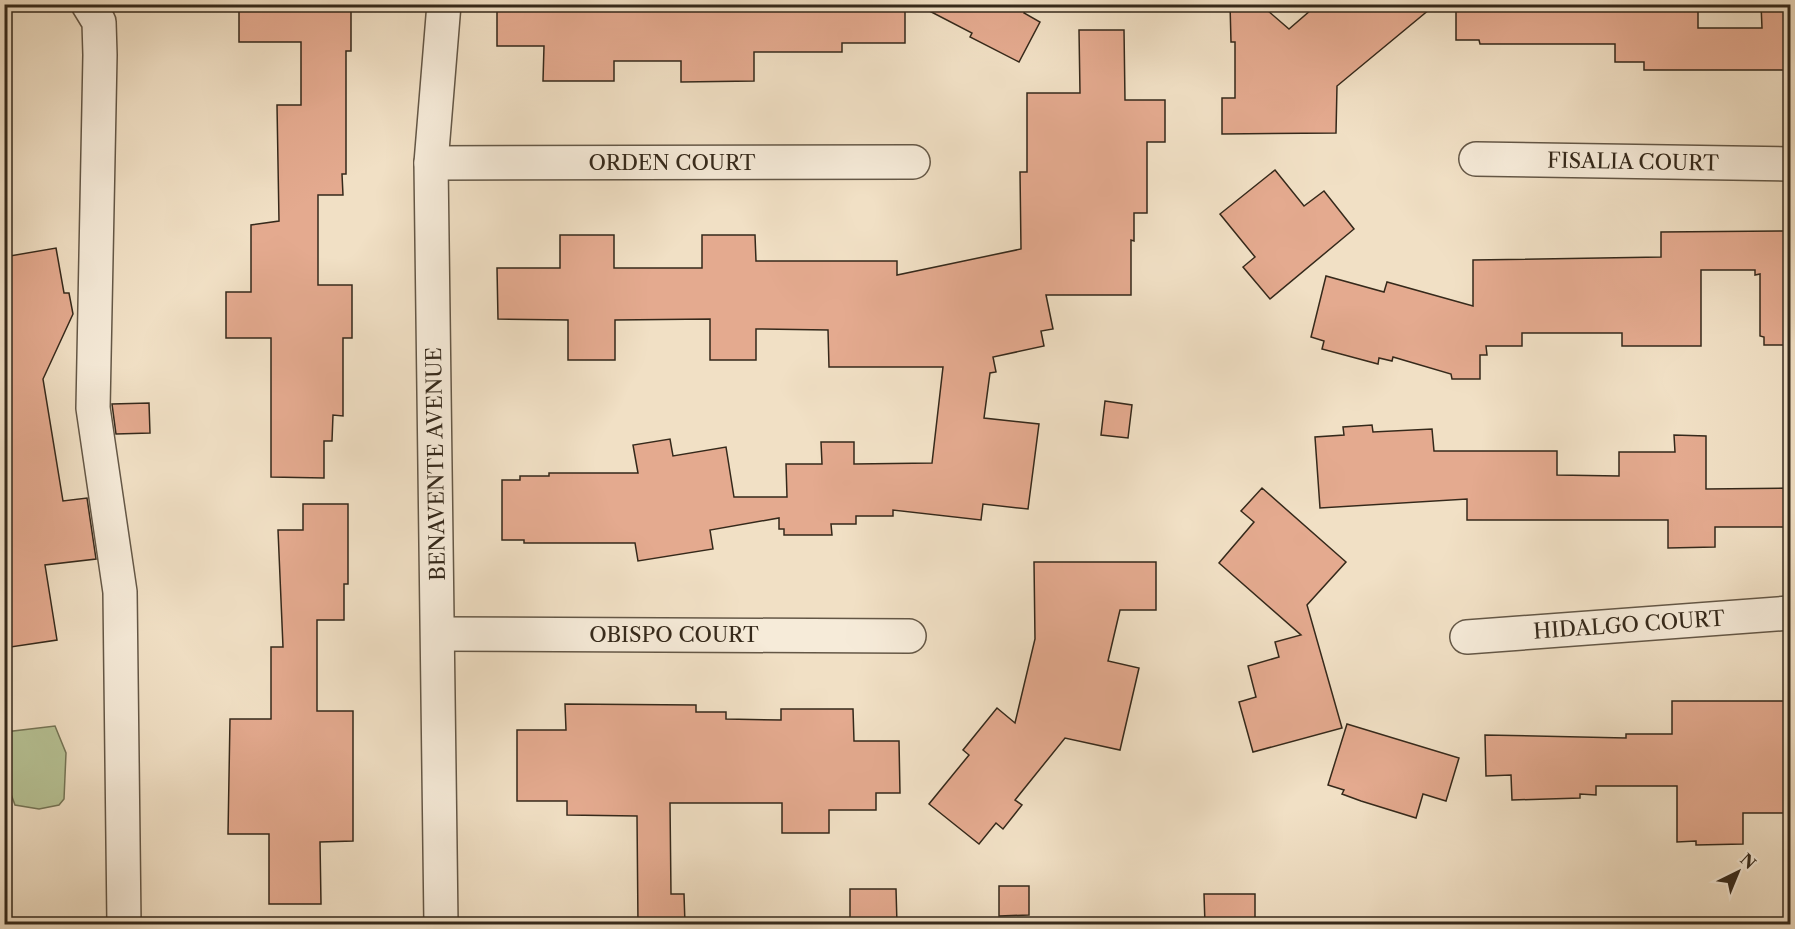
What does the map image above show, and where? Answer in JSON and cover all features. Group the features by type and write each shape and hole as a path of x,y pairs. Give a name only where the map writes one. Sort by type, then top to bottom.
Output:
{"street":[{"path":"88,4 99,22 100,55 93,408 120,592 124,924"},
{"name":"BENAVENTE AVENUE","path":"441,924 431,163 444,4"},
{"name":"FISALIA COURT","path":"1476,159 1791,164"},
{"name":"ORDEN COURT","path":"431,163 913,162"},
{"name":"HIDALGO COURT","path":"1467,637 1791,613"},
{"name":"OBISPO COURT","path":"438,634 909,636"}],"green space":[{"path":"55,726 66,753 64,799 59,805 39,809 15,805 5,778 5,732"}],"building":[{"path":"256,4 351,4 351,51 346,51 346,174 342,174 343,195 318,195 318,285 352,285 352,338 343,338 343,416 333,415 332,441 324,441 324,478 271,477 271,338 226,338 226,292 251,292 251,225 279,221 277,105 301,105 301,42 239,42 239,11 256,11"},
{"path":"497,4 905,4 905,43 842,43 842,52 754,52 754,81 681,82 681,61 614,61 614,81 543,81 544,46 497,46"},
{"path":"916,4 1029,4 1024,13 1040,22 1019,62 970,37 972,33"},
{"path":"1230,4 1260,4 1289,29 1318,4 1436,4 1337,86 1336,133 1222,134 1222,98 1235,98 1235,42 1231,42"},
{"path":"1456,4 1698,4 1698,28 1762,28 1761,4 1791,4 1791,70 1644,70 1644,62 1615,62 1615,44 1480,44 1479,40 1456,40"},
{"path":"1079,30 1124,30 1125,100 1165,100 1165,142 1147,142 1147,213 1134,213 1134,241 1131,240 1131,295 1046,295 1053,329 1041,331 1044,346 993,357 996,372 990,373 984,418 1039,424 1028,509 983,504 981,520 893,510 893,516 856,516 856,524 831,524 832,535 784,535 784,529 779,529 779,518 710,530 713,549 638,561 635,543 524,543 524,540 502,540 502,480 520,480 520,476 549,476 549,473 638,473 633,445 670,439 673,456 726,447 734,497 787,497 786,464 822,464 821,442 854,442 854,464 932,463 943,367 829,367 828,330 756,329 756,360 710,360 710,319 615,320 615,360 568,360 568,320 498,319 497,268 560,268 560,235 614,235 614,268 702,268 702,235 755,235 756,261 897,261 897,275 1021,249 1020,172 1027,172 1027,93 1080,93"},
{"path":"1275,170 1304,206 1324,191 1354,229 1270,299 1243,267 1255,257 1220,214"},
{"path":"1791,231 1791,345 1764,345 1764,337 1760,336 1760,274 1755,275 1755,270 1701,270 1701,346 1622,346 1622,333 1522,333 1522,346 1486,346 1487,355 1480,355 1480,379 1452,379 1451,374 1393,357 1392,361 1379,358 1378,364 1322,349 1324,341 1311,337 1326,276 1384,292 1387,282 1473,306 1473,260 1661,257 1661,232"},
{"path":"56,248 64,293 69,293 73,314 43,379 63,501 87,498 96,559 45,565 57,640 4,648 4,257"},
{"path":"1105,401 1132,405 1128,438 1101,435"},
{"path":"149,403 150,433 116,434 112,404"},
{"path":"1372,425 1373,432 1432,429 1434,451 1557,451 1557,475 1619,476 1619,452 1675,452 1674,435 1706,436 1706,489 1791,488 1791,527 1715,527 1715,547 1668,548 1668,520 1467,520 1467,499 1320,508 1315,437 1344,435 1343,427"},
{"path":"1262,488 1346,562 1307,605 1342,728 1253,752 1239,702 1256,697 1248,666 1279,657 1275,642 1301,635 1219,563 1254,522 1241,511"},
{"path":"303,504 348,504 348,584 344,584 344,620 317,620 317,711 353,711 353,841 320,842 321,904 269,904 269,834 228,834 230,719 271,719 271,647 283,647 278,530 303,530"},
{"path":"1034,562 1156,562 1156,610 1120,610 1108,661 1139,668 1120,750 1065,738 1015,800 1022,805 1003,829 996,823 979,844 929,804 969,755 963,750 997,708 1015,723 1035,639"},
{"path":"1672,701 1791,701 1791,813 1743,813 1743,844 1696,845 1696,841 1677,842 1677,786 1596,786 1596,795 1580,794 1580,798 1512,800 1511,775 1486,776 1485,735 1626,738 1626,734 1672,734"},
{"path":"565,704 696,705 696,712 726,712 726,719 781,720 781,709 853,709 854,741 899,741 900,793 876,793 876,810 829,810 829,833 782,833 782,803 670,803 671,894 684,894 685,924 638,924 637,816 567,815 567,801 517,801 517,730 566,730"},
{"path":"1347,724 1459,758 1446,801 1423,794 1416,818 1342,794 1344,790 1328,785"},
{"path":"999,886 1029,886 1029,915 999,916"},
{"path":"850,889 896,889 897,924 850,924"},
{"path":"1204,894 1255,894 1255,924 1205,924"}]}
